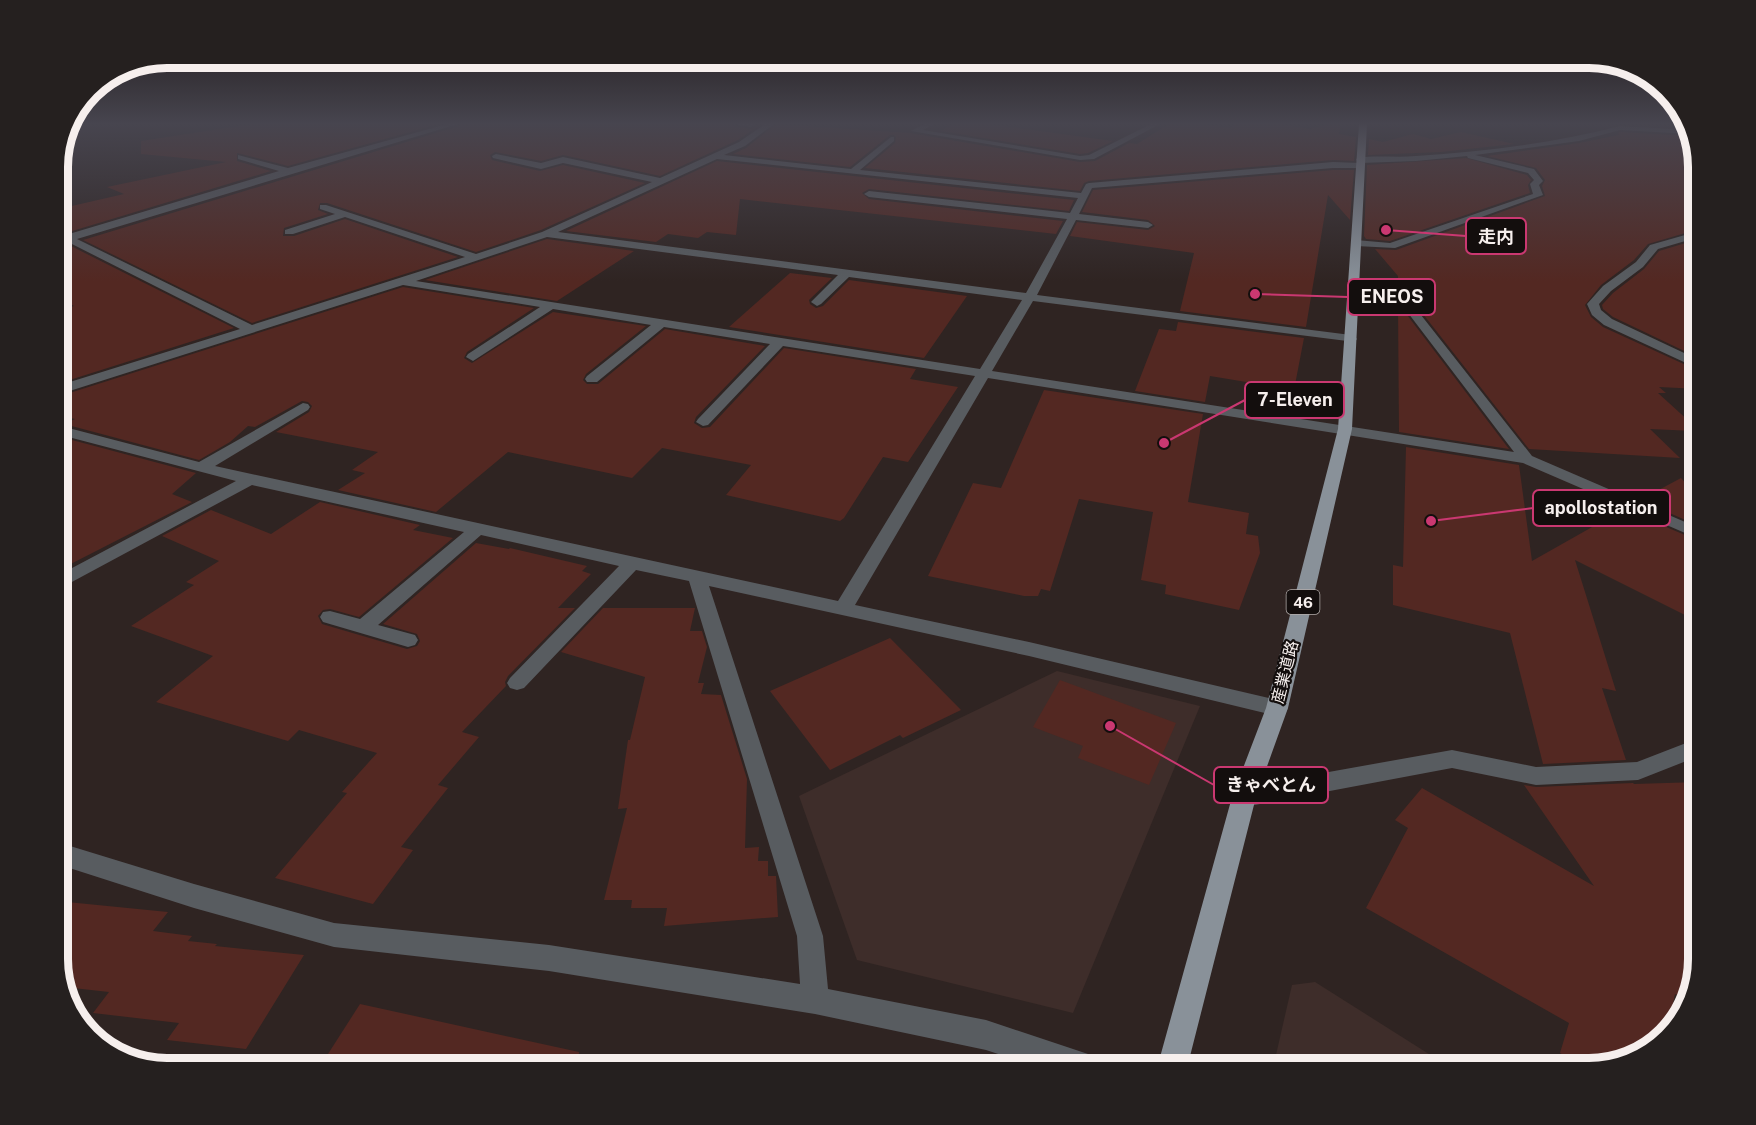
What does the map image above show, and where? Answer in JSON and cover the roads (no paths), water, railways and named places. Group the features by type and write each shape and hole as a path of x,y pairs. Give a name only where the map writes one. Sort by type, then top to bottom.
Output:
{"main road":[{"name":"産業道路","path":"1175,1058 1244,797 1277,708 1345,429 1359,176"}],"street":[{"path":"68,238 270,176"},
{"path":"640,176 661,181"},
{"path":"68,388 478,258 546,234 671,176"},
{"path":"909,176 1082,196"},
{"path":"842,610 1029,298 1089,186 1110,182 1213,176"},
{"path":"1356,243 1391,246 1538,195 1534,184 1539,181 1535,176"},
{"path":"912,199 930,179"},
{"path":"869,194 1148,225"},
{"path":"323,207 478,258"},
{"path":"289,232 345,214"},
{"path":"546,234 1351,339"},
{"path":"1688,237 1654,247 1645,262 1599,295 1593,304 1596,312 1608,322 1688,360"},
{"path":"68,238 252,330"},
{"path":"818,302 846,274"},
{"path":"402,282 1527,459 1688,529"},
{"path":"1354,286 1407,303 1527,459"},
{"path":"473,357 550,306"},
{"path":"592,379 661,323"},
{"path":"703,422 779,342"},
{"path":"200,468 303,407"},
{"path":"68,432 250,480 1029,649 1277,708"},
{"path":"68,578 250,480"},
{"path":"363,627 478,529"},
{"path":"517,683 633,562"},
{"path":"697,577 810,936 815,1000"},
{"path":"330,617 408,640"},
{"path":"1244,797 1452,759 1536,776 1638,771 1688,751"},
{"path":"68,856 194,896 334,935 549,958 815,1000 986,1035 1056,1058"}],"place":[{"name":"走内","path":"1386,230"},
{"name":"ENEOS","path":"1255,294"},
{"name":"7-Eleven","path":"1164,443"},
{"name":"apollostation","path":"1431,521"},
{"name":"きゃべとん","path":"1110,726"}]}
